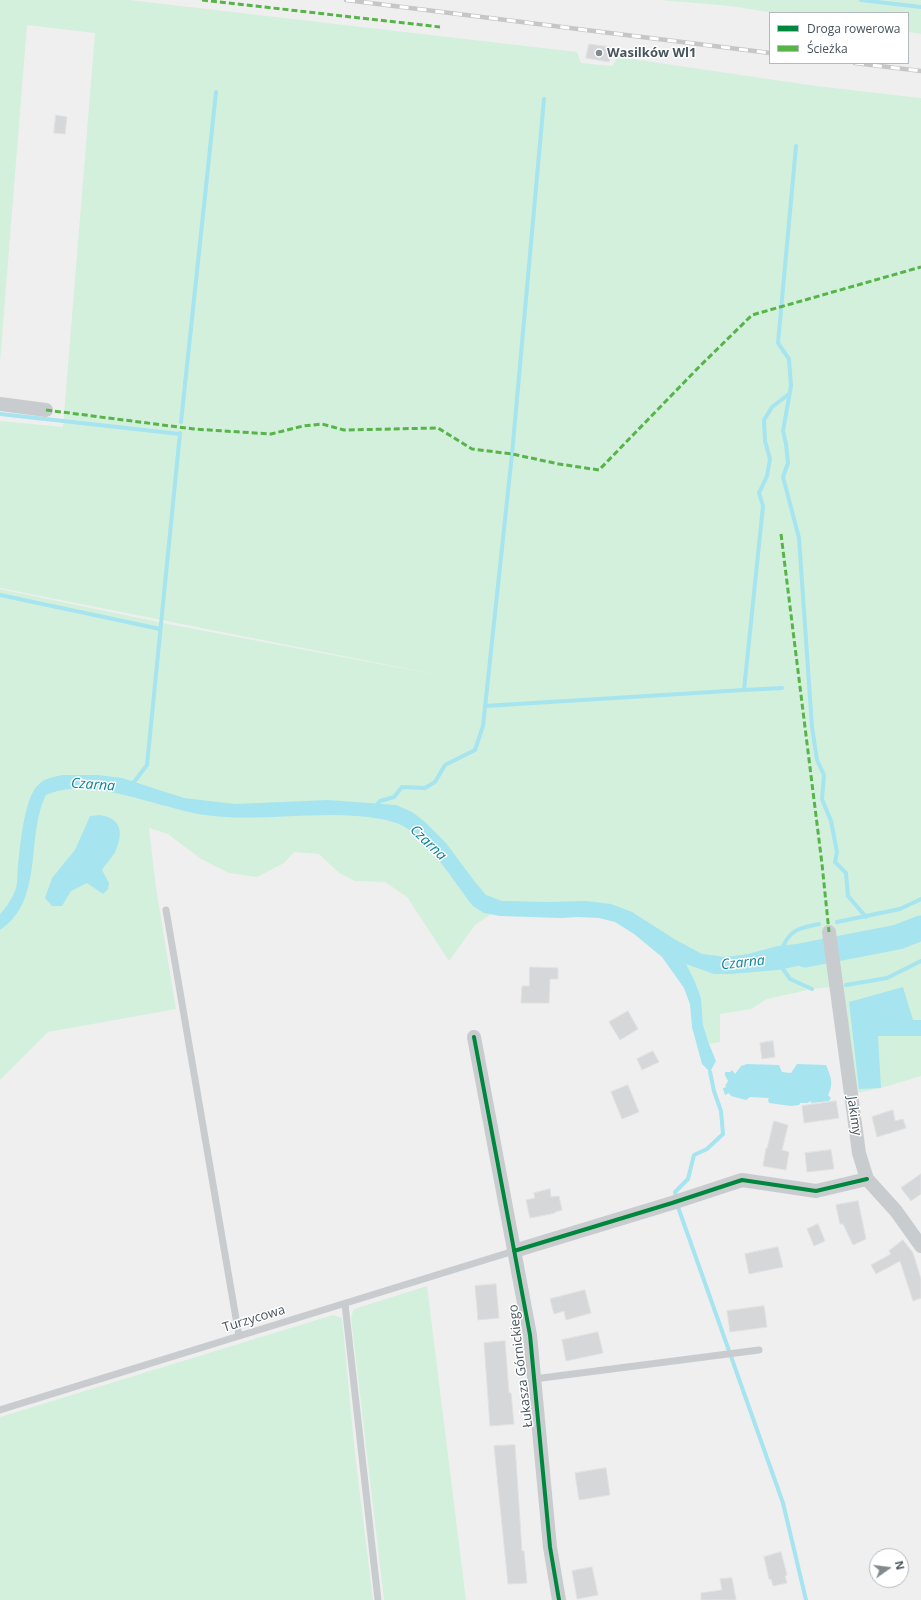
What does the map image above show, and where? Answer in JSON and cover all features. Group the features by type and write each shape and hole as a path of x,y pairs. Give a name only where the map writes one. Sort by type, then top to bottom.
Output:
{"street":[{"path":"0,404 46,410"},
{"name":"Jakimy","path":"829,932 859,1153 867,1179 896,1211 921,1246"},
{"name":"Łukasza Górnickiego","path":"474,1037 530,1335 550,1547 559,1600"},
{"path":"514,1251 742,1180 816,1191 867,1179"}],"lane":[{"path":"166,910 239,1336"},
{"name":"Turzycowa","path":"0,1410 514,1251"},
{"path":"345,1304 378,1600"},
{"path":"534,1379 759,1350"}],"green space":[{"path":"0,0 129,0 577,52 581,63 612,66 618,57 816,86 921,98 921,1076 881,1088 848,1095 832,987 812,989 767,999 751,1009 720,1014 720,1042 709,1044 703,1025 701,998 695,982 685,964 608,911 496,911 475,925 449,961 407,897 385,882 355,881 339,873 319,854 294,852 284,863 257,877 229,873 201,859 168,834 149,828 156,888 176,1009 48,1032 0,1080 0,589 168,624 449,677 0,588 0,421 63,427 95,33 27,25 0,362"},
{"path":"660,0 921,0 921,34 909,32 909,12 769,12 730,6"},
{"path":"427,1286 466,1600 384,1600 351,1317 354,1309"},
{"path":"333,1315 342,1318 355,1454 373,1600 0,1600 0,1417"}],"water":[{"path":"62,775 98,775 122,778 184,798 235,804 328,800 396,805 412,812 424,821 446,843 486,895 502,901 586,901 611,904 632,912 676,940 702,954 726,957 748,954 778,946 824,941 827,960 778,970 731,974 714,974 686,964 701,998 703,1025 716,1061 710,1072 702,1064 692,1027 690,1004 684,988 662,957 634,934 615,922 599,918 500,916 484,913 473,906 439,860 420,838 399,824 373,818 338,815 243,818 205,815 124,795 83,789 63,790 46,795 36,830 29,885 23,902 14,917 0,930 0,914 10,902 17,885 22,835 26,810 30,799 34,790 41,782"},
{"path":"100,815 116,822 120,831 120,837 116,850 102,870 109,883 108,889 103,894 87,883 71,891 62,906 52,906 45,898 52,878 75,850 90,816"},
{"path":"903,987 913,1020 921,1020 921,1036 878,1036 881,1088 859,1089 849,1002"},
{"path":"747,1064 779,1065 782,1072 791,1073 797,1064 826,1065 831,1080 831,1087 828,1095 831,1098 829,1101 811,1103 811,1101 791,1106 769,1103 769,1098 750,1097 746,1100 731,1096 729,1093 725,1095 723,1088 727,1087 725,1086 728,1081 725,1072 730,1072 732,1070 735,1074 741,1066"}],"building":[{"name":"Wasilków Wl1","path":"589,44 611,47 609,62 586,58"},
{"path":"56,115 67,117 65,134 54,133"},
{"path":"530,967 558,968 558,979 550,979 549,1003 521,1003 522,986 529,986"},
{"path":"628,1011 638,1029 620,1040 609,1022"},
{"path":"773,1041 775,1057 762,1059 760,1043"},
{"path":"653,1051 659,1062 642,1070 637,1059"},
{"path":"628,1085 639,1112 622,1119 611,1092"},
{"path":"836,1101 839,1118 804,1123 802,1106"},
{"path":"893,1110 895,1121 903,1119 906,1128 877,1137 872,1117"},
{"path":"774,1121 788,1125 782,1150 789,1152 786,1170 763,1166 766,1148"},
{"path":"831,1150 834,1169 807,1172 805,1153"},
{"path":"921,1174 921,1194 911,1201 901,1188"},
{"path":"550,1189 551,1197 559,1196 562,1210 555,1213 530,1218 526,1200 535,1198 534,1193"},
{"path":"858,1201 866,1239 853,1245 843,1224 840,1224 836,1205"},
{"path":"818,1224 825,1241 814,1246 807,1229"},
{"path":"903,1240 913,1253 921,1279 921,1298 913,1301 900,1261 876,1274 871,1265 891,1254 889,1251"},
{"path":"778,1247 783,1267 749,1274 745,1254"},
{"path":"496,1284 499,1318 478,1320 475,1286"},
{"path":"585,1290 591,1313 566,1320 564,1311 554,1314 550,1299"},
{"path":"764,1306 767,1327 730,1332 727,1311"},
{"path":"598,1332 603,1353 566,1361 562,1340"},
{"path":"505,1341 509,1393 511,1393 514,1424 490,1426 484,1343"},
{"path":"515,1445 522,1551 524,1551 527,1583 508,1584 494,1446"},
{"path":"606,1468 610,1495 579,1500 575,1473"},
{"path":"781,1552 787,1575 785,1576 787,1583 773,1586 771,1579 769,1579 764,1557"},
{"path":"592,1567 598,1595 577,1599 572,1571"},
{"path":"732,1578 736,1600 701,1600 701,1593 722,1590 720,1579"}],"waterway":[{"path":"861,0 921,7"},
{"path":"181,422 216,92"},
{"path":"375,807 380,801 394,797 402,787 425,788 435,782 445,765 475,750 483,726 512,454 544,99"},
{"path":"796,146 778,343 789,359 791,386 783,431 788,463 783,477 799,538 812,727 817,760 824,775 822,799 831,821 837,852 835,862 846,873 848,896 866,917"},
{"path":"485,706 744,690 763,506 759,493 767,476 770,459 765,441 764,420 772,407 789,394"},
{"path":"0,414 180,434"},
{"path":"131,786 147,765 180,433"},
{"path":"0,595 160,629"},
{"path":"744,690 782,688"},
{"path":"837,922 900,909 921,899"},
{"path":"781,951 787,938 795,931 819,924"},
{"name":"Czarna","path":"805,955 898,937 921,928"},
{"path":"846,985 887,978 921,961"},
{"path":"781,966 790,979 812,989"},
{"path":"676,1196 675,1192 688,1179 694,1155 707,1149 723,1134 721,1111 714,1091 710,1072"},
{"path":"678,1207 783,1503 806,1600"}],"railway":[{"path":"346,0 769,53"},
{"path":"863,64 921,71"}],"marked path":[{"path":"202,0 440,27"},
{"path":"46,410 194,429 271,434 303,426 322,424 344,430 438,428 472,449 512,454 559,464 599,470 752,315 921,267"},
{"path":"781,534 829,932"}],"cycle path":[{"path":"474,1037 530,1335 550,1547 559,1600"},
{"path":"514,1251 742,1180 816,1191 867,1179"}],"place":[{"name":"Wasilków Wl1","path":"599,53"}]}
